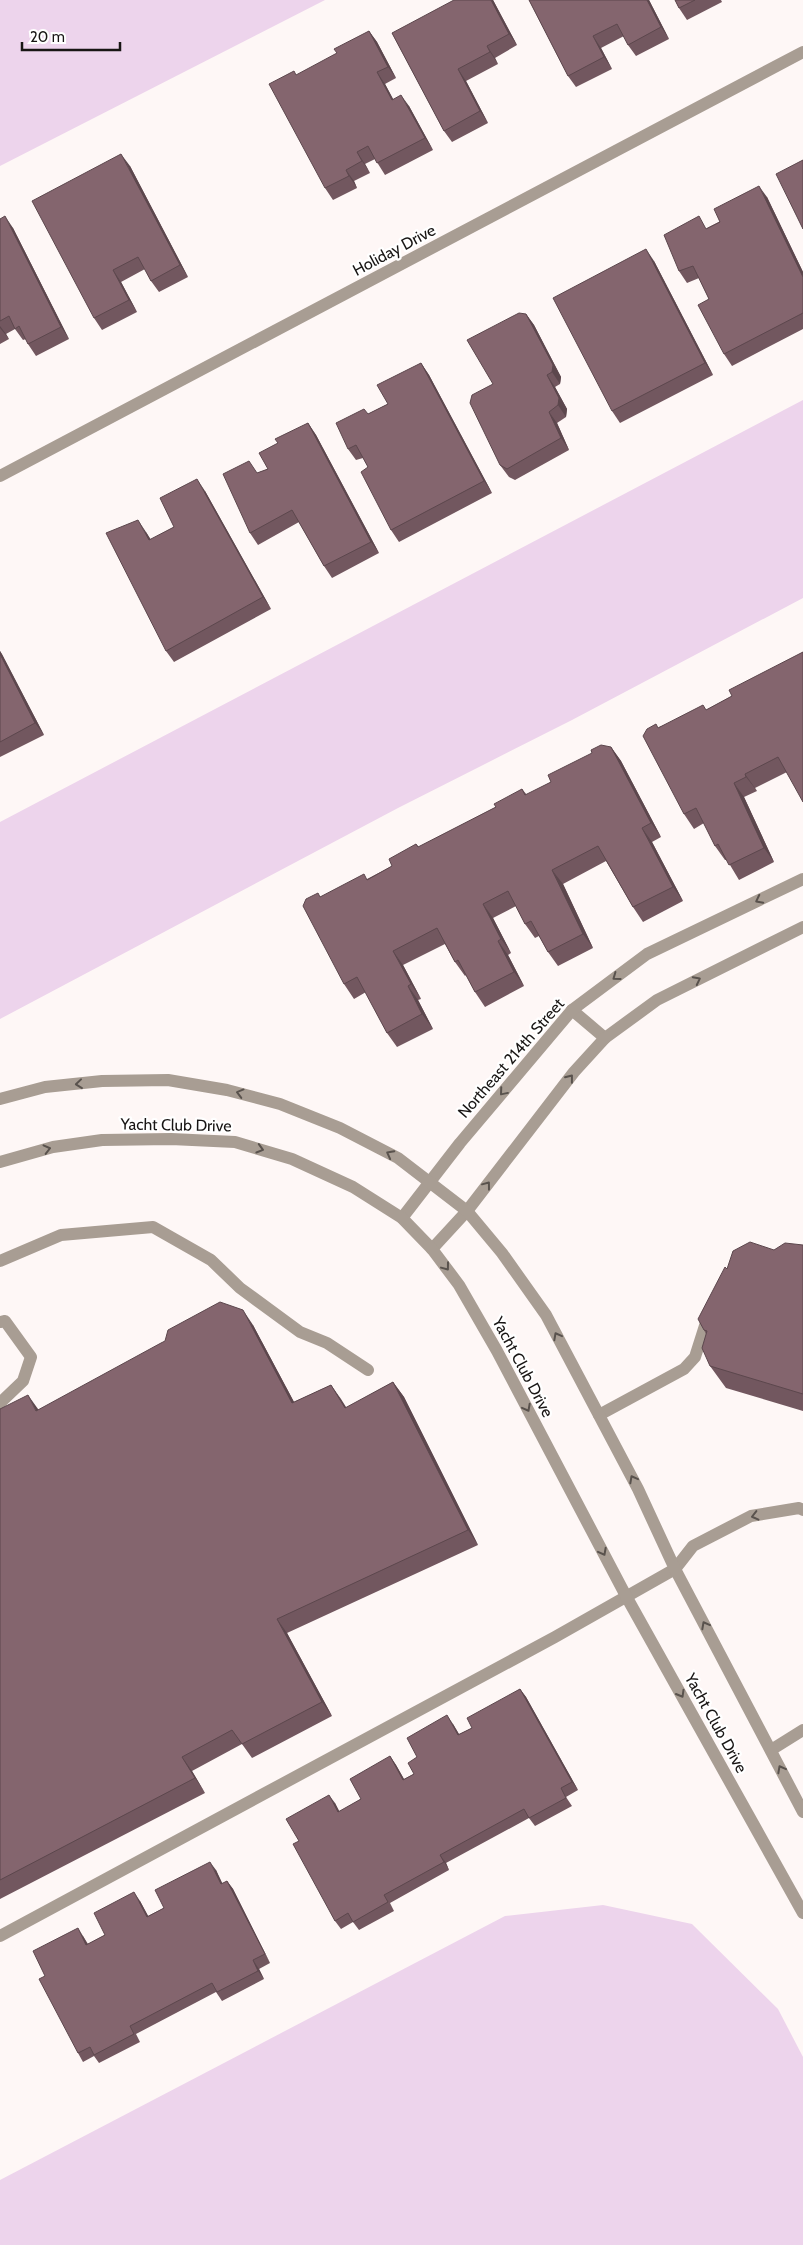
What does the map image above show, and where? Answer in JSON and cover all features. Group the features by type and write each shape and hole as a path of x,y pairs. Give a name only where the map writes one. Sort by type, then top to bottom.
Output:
{"street":[{"name":"Holiday Drive","path":"0,476 803,52"},
{"name":"Northeast 214th Street","path":"402,1218 572,1010 647,954 803,879"},
{"path":"432,1249 468,1211 568,1080 605,1038 657,1000 803,927"},
{"path":"572,1010 605,1038"},
{"name":"Yacht Club Drive","path":"0,1098 45,1087 102,1081 168,1080 227,1090 280,1104 340,1128 398,1158 468,1211 502,1253 546,1315 638,1489 675,1569 801,1806"},
{"name":"Yacht Club Drive","path":"0,1162 54,1147 102,1140 171,1139 235,1142 292,1159 353,1186 402,1218 432,1249 459,1284 497,1351 626,1596 803,1913"},
{"path":"0,1261 60,1235 153,1227 211,1260 240,1288 300,1332 328,1343 368,1370"},
{"path":"598,1415 691,1364 710,1307"},
{"path":"0,1322 5,1321 31,1357 22,1382 0,1403"},
{"path":"0,1936 546,1642 675,1569 693,1546 751,1516 799,1508 803,1510"},
{"path":"771,1750 803,1730"}],"shaded area":[{"path":"0,0 325,0 0,166"},
{"path":"803,400 803,598 572,720 398,808 0,1019 0,822"},
{"path":"603,1905 692,1924 778,2009 803,2057 803,2245 0,2245 0,2180 505,1916"}],"building":[{"path":"454,0 491,0 509,34 487,46 490,52 458,69 480,111 444,131 392,33"},
{"path":"529,0 647,0 661,27 628,45 617,24 593,36 604,57 568,76"},
{"path":"675,0 695,0 679,8"},
{"path":"369,31 388,67 377,72 392,100 401,95 425,138 377,163 368,146 357,152 362,161 346,170 349,176 325,188 269,84 294,71 296,75 337,53 334,49"},
{"path":"121,154 180,265 151,281 138,257 113,270 129,300 94,318 32,201"},
{"path":"803,160 803,229 776,174"},
{"path":"759,186 803,277 803,313 724,354 698,305 709,299 693,266 679,271 664,235 699,216 706,229 720,222 714,209"},
{"path":"5,216 61,327 28,344 19,326 15,329 9,316 0,321 0,219"},
{"path":"646,249 705,363 612,411 553,298"},
{"path":"519,313 526,314 553,365 552,372 547,375 559,398 558,405 549,412 561,438 507,469 500,465 470,403 472,395 493,384 467,340"},
{"path":"421,363 484,481 391,530 361,472 368,467 356,445 348,449 336,423 364,409 368,414 388,404 377,385"},
{"path":"308,423 371,542 324,566 292,510 250,533 223,474 249,461 257,473 268,469 259,453 278,443 275,439"},
{"path":"197,479 263,597 166,651 106,533 138,520 149,540 174,527 160,498"},
{"path":"803,652 803,802 778,757 745,774 746,777 734,783 764,848 729,865 718,844 715,846 696,808 684,814 643,736 647,729 656,724 658,728 703,705 706,710 732,696 729,690"},
{"path":"0,654 35,723 0,742"},
{"path":"601,745 611,747 651,823 642,828 673,887 633,907 598,846 552,870 583,934 548,952 531,921 525,924 508,891 483,904 501,939 498,941 514,972 475,992 458,960 455,962 437,928 393,951 411,984 408,986 422,1014 387,1033 357,977 344,984 303,906 306,899 318,893 320,897 364,874 367,880 392,866 389,859 416,844 418,847 496,807 494,804 522,789 525,795 551,782 548,775 592,753 591,750"},
{"path":"750,1242 774,1250 785,1243 803,1245 803,1394 710,1366 702,1348 707,1331 704,1330 698,1319 725,1267 727,1269 733,1251"},
{"path":"220,1302 243,1310 292,1403 331,1385 345,1408 393,1382 468,1530 277,1619 322,1702 242,1744 232,1730 182,1757 195,1778 0,1880 0,1409 28,1395 36,1411 165,1341 168,1330"},
{"path":"520,1689 572,1782 561,1788 566,1798 529,1818 524,1809 440,1855 444,1862 384,1895 388,1902 353,1922 348,1913 335,1921 293,1844 299,1841 286,1819 329,1795 338,1812 361,1799 350,1779 390,1756 403,1780 414,1774 408,1763 417,1757 407,1738 447,1715 458,1735 472,1728 467,1718"},
{"path":"210,1862 221,1884 227,1881 265,1954 253,1960 258,1971 217,1992 212,1983 130,2026 134,2034 94,2055 90,2047 78,2053 39,1979 45,1976 33,1951 78,1928 86,1945 105,1935 94,1913 134,1892 147,1917 164,1908 155,1890"}]}
